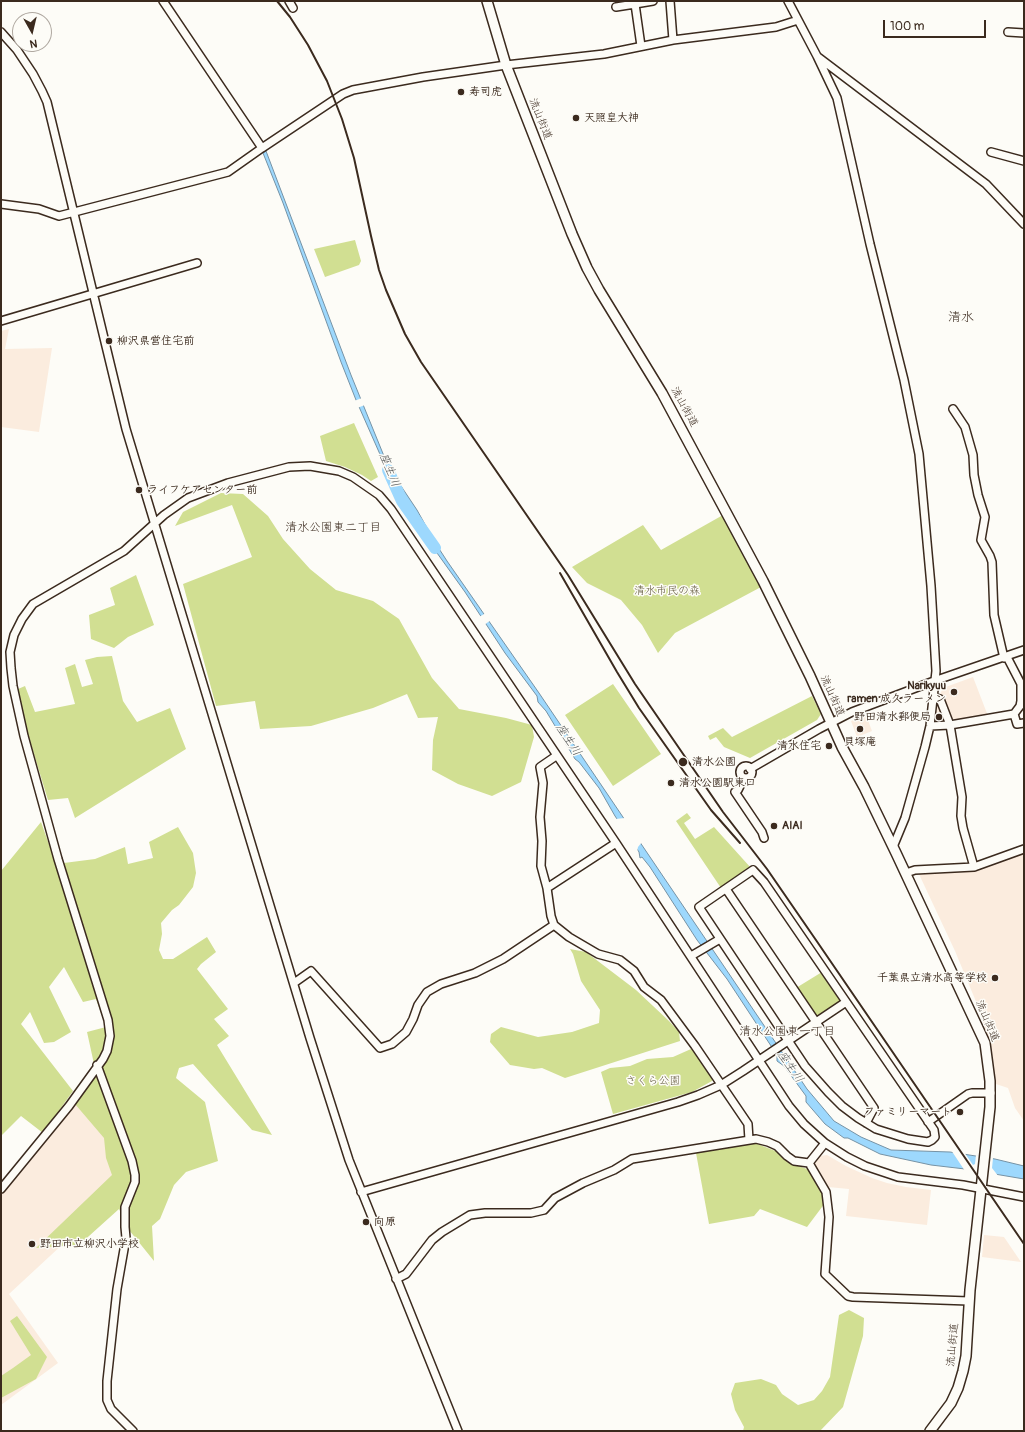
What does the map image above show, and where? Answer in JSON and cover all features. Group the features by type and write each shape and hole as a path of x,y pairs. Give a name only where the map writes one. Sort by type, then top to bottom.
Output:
{"main road":[{"name":"流山街道","path":"487,1 506,65 572,234 587,268 659,387 782,619 831,723 906,873 985,1043 991,1093 969,1301 966,1356 958,1388 951,1402 930,1431"}],"street":[{"path":"163,1 262,148"},
{"path":"289,1 293,8"},
{"path":"616,7 653,1"},
{"path":"670,1 672,40"},
{"path":"788,1 837,98 870,244 916,432 926,525 936,671 930,726 914,789 905,818 893,848"},
{"path":"635,4 641,46"},
{"path":"1,204 39,209 58,216 228,172 348,92 423,77 506,65 604,54 672,40 776,27 798,20"},
{"path":"1,32 17,50 42,90 59,148 123,417 337,1123 361,1192 458,1431"},
{"path":"1008,32 1024,33"},
{"path":"817,56 986,184 1024,224"},
{"path":"991,152 1024,161"},
{"path":"1,322 196,263"},
{"path":"930,726 950,725 1014,714 1020,706 1022,692 1021,684 1005,657 994,615 992,562 981,540 985,517 974,475 973,455 965,428 953,409"},
{"path":"1,1189 69,1106 107,1051 110,1036 108,1020 54,858 24,736 13,686 10,652 14,635 22,619 33,604 124,551 175,507 200,492 289,467 310,466 324,467 353,477 367,485 379,495 391,509 616,843 789,1106 804,1124 825,1143 859,1163 898,1177 981,1184 1024,1197"},
{"path":"764,838 762,832 735,792 738,790 744,778 740,776 740,770 745,766 750,769 852,712 934,680 1024,650"},
{"path":"933,696 940,699 950,725 962,797 961,816 963,828 974,867"},
{"path":"1014,714 1017,724 1024,722"},
{"path":"556,756 540,768 543,783 540,817 542,841 541,866 554,925 569,937 598,954 620,960 634,971 644,987 661,1000 695,1046 748,1124 749,1140"},
{"path":"547,888 616,843"},
{"path":"906,873 916,870 974,867 1024,849"},
{"path":"753,870 764,882 934,1130 935,1136 932,1140 928,1142 889,1134 866,1123 842,1106 828,1092 787,1043 717,940 699,908 753,870"},
{"path":"726,889 874,1108 866,1123"},
{"path":"294,983 311,971 380,1048 392,1044 406,1032 418,1005 427,992 441,984 475,973 503,959 554,925"},
{"path":"691,956 717,940"},
{"path":"361,1192 678,1102 721,1085 787,1043 846,1002"},
{"path":"97,1065 132,1161 135,1175 135,1182 125,1207 126,1238 117,1289 107,1394 107,1400 111,1409 133,1431"},
{"path":"928,1122 972,1092 991,1093"},
{"path":"396,1280 406,1274 432,1240 470,1215 485,1213 531,1214 544,1210 555,1198 583,1183 614,1170 632,1159 756,1139 777,1146 794,1161 809,1164 826,1192 829,1217 825,1274 848,1296 969,1301"},
{"path":"809,1164 825,1143"}],"shaded area":[{"path":"9,329 5,349 52,348 39,432 1,427 1,331"},
{"path":"973,677 988,716 954,722 950,720 940,694 943,688"},
{"path":"935,701 940,703 948,724 933,725"},
{"path":"866,715 872,731 857,737 851,721"},
{"name":"千葉県立清水高等学校","path":"1024,851 1024,1121 1015,1108 1008,1088 996,1084 990,1044 977,1004 955,951 918,872 978,868"},
{"name":"野田市立柳沢小学校","path":"94,1074 132,1180 9,1294 58,1363 1,1405 1,1193"},
{"path":"827,1155 872,1178 906,1187 931,1190 927,1225 846,1216 849,1189 828,1187 819,1170 815,1166 815,1163 820,1156"},
{"path":"984,1235 1004,1237 1021,1262 982,1257"}],"green space":[{"path":"355,240 361,261 359,265 325,277 314,249"},
{"path":"354,423 378,477 371,481 345,467 326,461 320,436"},
{"path":"221,493 243,494 268,516 283,539 310,569 336,590 373,601 399,619 432,678 459,709 506,718 532,725 534,737 521,782 492,796 458,784 432,770 433,740 438,717 418,718 407,694 373,708 311,726 260,729 255,701 216,706 183,584 252,557 232,505 175,526 183,512"},
{"name":"清水市民の森","path":"723,515 761,587 675,633 658,653 642,625 621,600 587,583 572,567 643,525 661,550"},
{"path":"136,575 154,625 128,637 114,648 91,639 89,615 115,605 110,588"},
{"path":"112,656 123,701 137,722 170,708 186,749 75,818 68,798 48,800 22,715 18,689 25,686 35,712 75,704 65,668 75,664 82,687 93,684 85,660 97,657"},
{"path":"613,684 661,754 613,786 565,715"},
{"path":"812,696 821,714 817,720 750,758 724,747 716,737 710,740 708,736 723,728 732,737"},
{"path":"687,813 691,818 684,823 695,839 714,827 751,868 721,888 676,821"},
{"path":"41,822 56,864 95,859 125,847 128,864 153,858 149,842 178,827 193,853 196,873 193,887 179,905 172,910 161,923 162,934 159,950 163,959 173,959 207,937 216,952 197,969 228,1009 214,1019 229,1036 217,1045 272,1135 252,1130 193,1064 179,1068 176,1078 205,1102 218,1161 186,1172 174,1185 160,1219 152,1226 154,1261 129,1230 119,1209 79,1245 36,1248 112,1175 106,1158 104,1138 75,1104 96,1073 87,1032 106,1027 96,999 83,1002 64,967 49,987 71,1032 54,1042 44,1043 30,1012 21,1024 73,1091 43,1133 21,1116 1,1136 1,871"},
{"path":"570,949 586,952 636,990 679,1032 680,1041 565,1078 542,1068 534,1069 510,1065 490,1042 491,1034 501,1027 538,1037 572,1032 599,1023 600,1010 581,981 573,954"},
{"path":"822,972 840,998 839,1004 818,1017 815,1017 796,988"},
{"name":"さくら公園","path":"694,1049 713,1079 712,1081 692,1092 613,1114 601,1072 610,1068 630,1066 647,1059 673,1057"},
{"path":"755,1143 778,1152 793,1164 810,1170 822,1190 825,1203 807,1227 760,1209 754,1216 709,1224 696,1153"},
{"path":"849,1310 864,1318 863,1336 843,1407 820,1431 743,1431 744,1427 735,1410 731,1394 735,1383 761,1379 776,1385 782,1394 798,1405 814,1400 822,1391 830,1377 839,1315"},
{"path":"17,1316 47,1357 36,1379 1,1398 1,1376 31,1355 10,1321"}],"water":[{"path":"266,151 351,375 386,461 395,477 417,510 447,561 539,693 807,1089 834,1121 861,1137 891,1150 950,1152 995,1159 1024,1166 1024,1179 931,1165 880,1154 848,1138 844,1138 825,1124 806,1102 806,1096 784,1066 777,1061 777,1055 727,979 697,940 650,867 642,857 640,858 639,852 615,816 599,788 575,759 546,711 538,702 537,696 505,653 465,592 432,546 390,477 341,362 283,203 263,153"}],"pier":[{"path":"362,398 365,405 357,408 354,401"},
{"path":"486,613 491,620 484,625 479,617"},
{"path":"625,818 642,842 638,847 637,852 615,819"},
{"path":"951,1150 964,1152 973,1165 975,1164 976,1155 993,1158 992,1168 999,1177 965,1171"}],"waterway":[{"name":"座生川","path":"388,470 402,501 435,548"}],"railway":[{"path":"277,1 290,17 308,45 327,81 342,119 354,158 379,270 405,334 421,362 568,575 635,684 723,812 767,869 1024,1244"},
{"path":"560,573 639,708 711,810 740,843"}],"place":[{"name":"寿司虎","path":"461,92"},
{"name":"天照皇大神","path":"576,118"},
{"name":"柳沢県営住宅前","path":"109,341"},
{"name":"ライフケアセンター前","path":"139,490"},
{"name":"Narikyuu ramen 成久ラーメン","path":"954,692"},
{"name":"野田清水郵便局","path":"939,717"},
{"name":"貝塚庵","path":"860,729"},
{"name":"清水住宅","path":"829,746"},
{"name":"清水公園","path":"683,762"},
{"name":"清水公園駅東口","path":"671,783"},
{"name":"AIAI","path":"774,826"},
{"name":"千葉県立清水高等学校","path":"995,978"},
{"name":"ファミリーマート","path":"960,1112"},
{"name":"向原","path":"366,1222"},
{"name":"野田市立柳沢小学校","path":"32,1244"}],"district":[{"name":"清水","path":"961,318"},
{"name":"清水公園東二丁目","path":"333,528"},
{"name":"清水公園東一丁目","path":"787,1032"}]}
